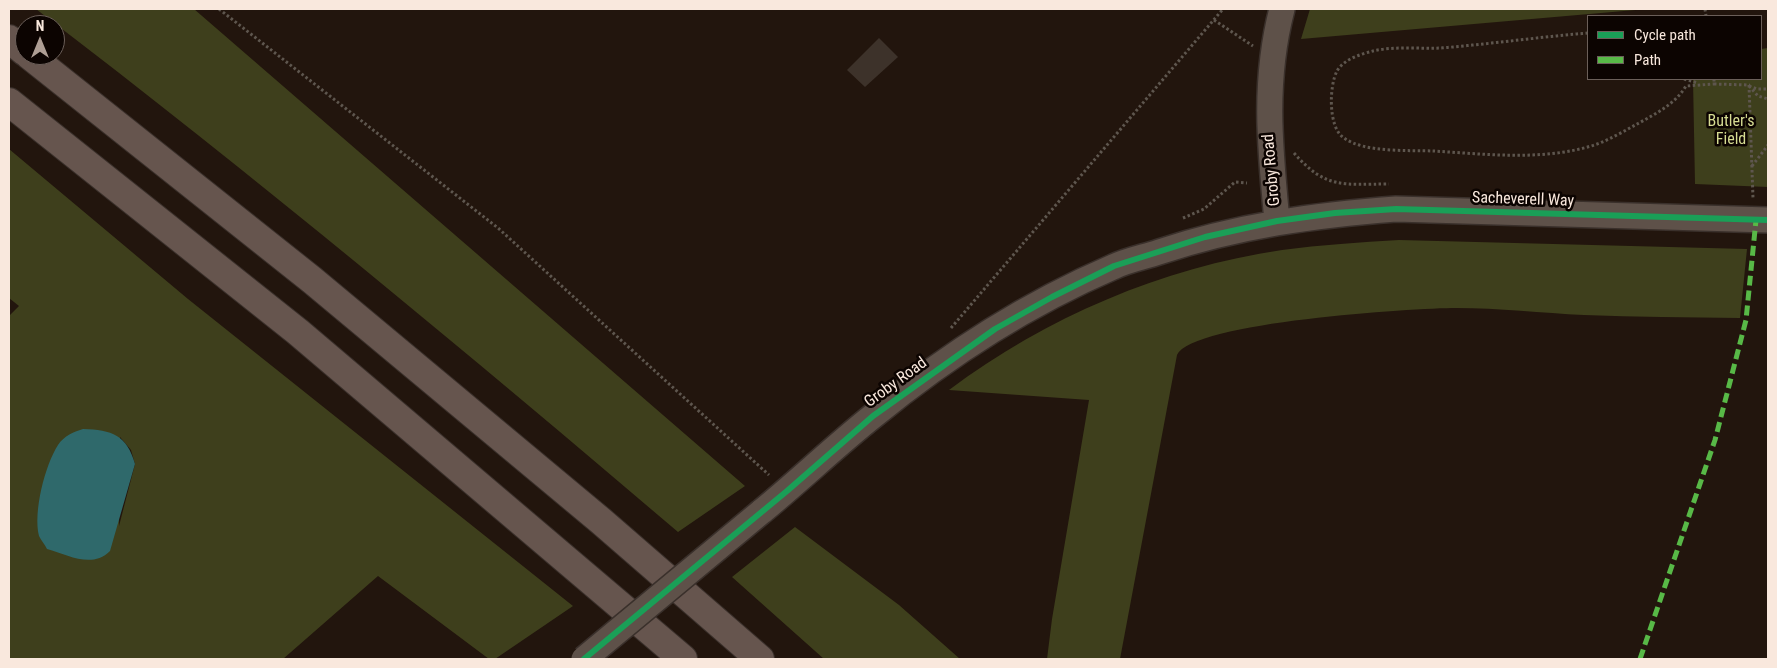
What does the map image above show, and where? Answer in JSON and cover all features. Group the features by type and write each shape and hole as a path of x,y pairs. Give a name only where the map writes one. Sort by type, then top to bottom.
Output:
{"highway":[{"path":"42,65 312,280 601,521 760,659"},
{"path":"9,102 298,332 683,659"}],"street":[{"name":"Groby Road","path":"584,659 787,491 873,416 995,328 1052,296 1114,266 1205,236 1277,222 1268,105 1272,58 1282,9"},
{"name":"Sacheverell Way","path":"1277,222 1335,213 1396,208 1762,220"}],"path":[{"path":"219,9 498,228 787,491"},
{"path":"950,329 1223,9"},
{"path":"1214,20 1272,58"},
{"path":"1587,33 1443,48 1374,51 1349,59 1338,70 1333,88 1331,106 1334,123 1344,138 1356,144 1391,150 1513,156 1543,154 1590,146 1606,141 1666,108 1686,86 1701,84 1748,85 1757,89 1768,89"},
{"path":"1687,80 1701,84"},
{"path":"1748,85 1758,96 1768,99"},
{"path":"1748,85 1753,195 1762,220"},
{"path":"1752,167 1768,146"},
{"path":"1293,151 1316,175 1331,182 1398,184"},
{"path":"1744,195 1761,195"}],"green space":[{"path":"36,9 194,9 745,486 678,532 360,266 65,31 65,15 44,15"},
{"path":"1310,9 1647,9 1301,39"},
{"name":"Butler's Field","path":"1768,48 1768,187 1695,184 1693,80 1762,80 1762,49"},
{"path":"9,149 188,299 573,606 495,659 489,659 378,576 283,659 9,659 9,316 19,306 9,298","holes":["120,437 131,450 135,464 119,526"]},
{"path":"1399,240 1747,249 1740,318 1604,316 1488,309 1433,309 1306,319 1221,334 1192,344 1177,355 1120,659 1047,659 1089,400 949,390 1025,340 1066,318 1107,299 1149,283 1237,258 1282,250"},
{"path":"795,527 899,605 960,659 824,659 732,577"}],"water":[{"path":"83,429 110,433 123,440 132,454 135,464 110,551 96,559 88,560 71,557 47,549 39,536 38,526 41,489 53,454 63,439"}],"building":[{"path":"879,38 898,57 865,87 847,70"}],"marked path":[{"path":"1640,659 1715,440 1746,320 1756,220"}],"cycle path":[{"path":"584,659 787,491 873,416 995,329 1052,297 1114,266 1205,237 1277,221 1335,213 1396,209 1768,220"}]}
